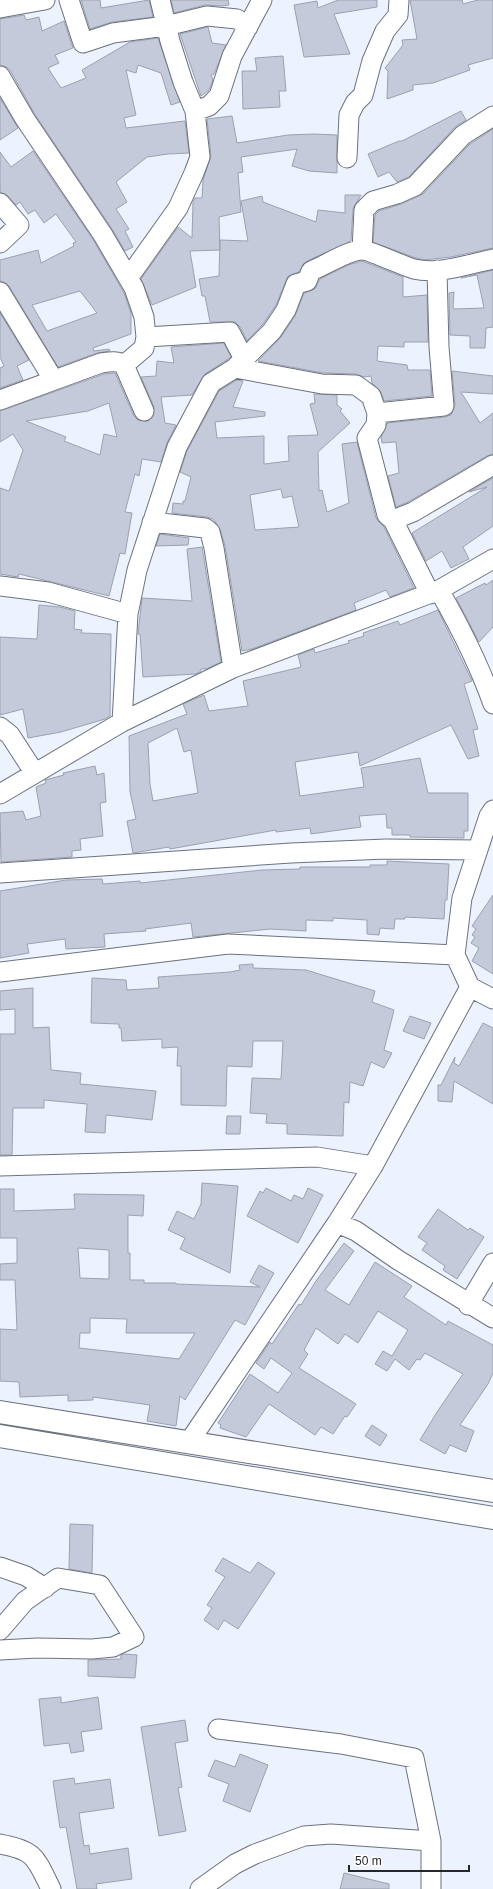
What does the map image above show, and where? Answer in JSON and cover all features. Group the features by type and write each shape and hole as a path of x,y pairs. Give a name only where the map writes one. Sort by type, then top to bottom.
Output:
{"main road":[{"path":"0,1412 493,1491"},
{"path":"0,1436 493,1518"}],"street":[{"path":"0,8 46,0"},
{"path":"69,0 83,43 112,33 166,26 207,16 238,19 248,27"},
{"path":"129,276 178,208 200,157 195,110 183,82 166,26 160,0"},
{"path":"195,110 209,106 219,96 232,56 262,0"},
{"path":"347,158 349,115 355,103 363,95 372,61 385,31 398,15 399,0"},
{"path":"0,76 25,119 129,276 144,317 146,337 144,348 124,365"},
{"path":"362,250 364,210 373,201 397,194 415,186 464,135 493,116"},
{"path":"0,203 19,225 0,243"},
{"path":"122,722 128,614 137,570 177,447 203,396 211,384 239,364 272,331 286,310 296,284 307,281 311,271 328,265 341,256 362,250 416,269 437,270 493,260"},
{"path":"377,413 444,406 439,347 437,270"},
{"path":"0,292 54,379"},
{"path":"146,337 230,332 239,364"},
{"path":"0,400 54,379 108,362 121,363 124,365 144,410"},
{"path":"239,364 322,384 356,385 371,396 377,413 376,425 367,438 386,514 393,520 435,592 455,618 483,676 493,704"},
{"path":"393,520 413,512 493,464"},
{"path":"152,522 205,528 210,532 214,548 233,668"},
{"path":"0,794 34,772 122,722 233,668 435,592 493,559"},
{"path":"0,586 48,592 128,614"},
{"path":"0,727 10,735 34,772"},
{"path":"493,810 489,816 462,898 455,955 470,987 493,999"},
{"path":"0,873 291,853 386,849 478,850"},
{"path":"0,972 228,944 455,955"},
{"path":"189,1442 337,1223 373,1166 470,987"},
{"path":"0,1166 317,1158 373,1166"},
{"path":"337,1223 356,1231 398,1260 493,1318"},
{"path":"468,1304 493,1263"},
{"path":"0,1567 26,1576 45,1588"},
{"path":"0,1630 26,1601 58,1578 100,1585 134,1638 113,1647 92,1649 37,1648 0,1650"},
{"path":"218,1729 341,1744 414,1758 431,1841 432,1889"},
{"path":"200,1889 235,1864 248,1857 284,1842 304,1836 331,1834 431,1841"},
{"path":"0,1844 18,1847 36,1858 52,1889"}],"building":[{"path":"81,0 100,0 101,8 149,0 153,17 112,22 90,29"},
{"path":"171,0 228,0 229,5 205,5 174,13"},
{"path":"338,0 377,0 377,7 334,14 350,54 304,57 294,5 317,1 318,8"},
{"path":"410,0 462,0 463,4 478,0 493,0 493,58 468,65 470,70 433,83 413,85 413,90 387,99 388,71 385,68 403,45 402,40 417,39"},
{"path":"24,15 26,20 39,17 42,31 64,21 73,48 55,55 59,63 48,68 61,88 86,78 82,70 130,42 158,38 180,102 171,105 161,73 138,65 136,73 126,70 136,115 124,118 126,128 185,121 189,153 147,157 116,182 127,202 116,209 129,229 125,231 133,247 125,251 112,229 34,113 10,70 0,65 0,19"},
{"path":"208,27 212,43 226,45 214,74 211,75 213,80 209,90 201,96 180,34"},
{"path":"283,56 286,91 279,91 280,107 243,109 242,71 257,71 255,58"},
{"path":"0,98 18,128 0,140"},
{"path":"461,111 466,120 455,127 409,177 397,182 389,172 378,177 368,154 402,141"},
{"path":"232,116 237,143 288,135 337,135 337,173 309,171 292,166 297,149 241,157 243,172 238,173 241,212 219,217 220,250 190,251 196,287 152,305 141,279 178,227 192,238 193,202 195,198 202,198 203,180 211,156 207,119"},
{"path":"493,129 493,248 451,257 424,260 373,242 375,215 379,211 401,204 423,194 470,144"},
{"path":"33,151 94,241 124,293 131,313 131,334 93,348 94,351 109,349 110,351 97,353 58,367 9,286 0,281 0,260 38,250 41,263 74,246 73,243 76,242 56,214 44,223 35,210 28,214 20,202 16,205 8,196 0,192 0,152 11,167","holes":["80,291 97,313 47,331 32,305"]},
{"path":"345,195 361,195 353,209 351,241 307,261 299,272 288,276 276,305 263,324 247,341 240,327 235,322 210,322 205,296 202,296 199,279 219,276 220,240 248,241 241,201 262,196 263,202 316,222 318,210 345,213"},
{"path":"362,261 403,277 403,297 427,295 428,342 404,342 404,347 378,346 377,361 407,365 408,370 430,370 432,396 384,401 381,392 372,383 371,376 364,377 356,374 323,373 258,361 281,337 295,316 304,293 315,289 320,279 348,265"},
{"path":"493,270 493,327 486,328 485,348 470,348 470,336 450,335 449,293 454,292 454,309 484,308 477,275 461,278"},
{"path":"0,313 29,360 17,366 23,380 0,388 0,368 4,366 0,357"},
{"path":"224,343 231,357 205,374 192,395 161,397 165,423 176,425 167,443 161,462 142,459 139,476 135,474 125,512 132,513 125,554 120,553 109,596 19,574 18,577 0,574 0,488 9,491 23,450 13,434 0,442 0,411 104,374 115,373 134,416 138,420 148,421 153,417 154,407 141,377 156,376 157,361 174,363 171,347","holes":["109,403 117,437 104,434 100,455 64,441 66,437 26,421 88,411"]},
{"path":"452,371 493,376 493,394 461,392 480,423 493,413 493,454 487,456 408,502 396,507 388,476 399,473 396,442 382,443 381,437 387,423 445,417 451,415 455,405"},
{"path":"237,380 243,381 233,407 265,412 265,416 215,422 217,438 264,436 264,464 289,461 288,436 318,435 310,404 315,403 314,394 337,395 337,405 342,409 340,411 350,423 318,452 319,491 322,490 327,512 349,503 342,444 357,442 376,518 384,527 414,588 390,597 386,590 354,603 356,610 252,649 242,651 225,546 220,529 213,519 207,517 172,513 173,503 183,504 183,501 185,501 191,477 180,472 187,451 219,391","holes":["281,489 283,498 292,496 299,527 255,530 250,495"]},
{"path":"493,478 493,526 463,547 469,559 451,568 442,551 426,561 412,533 487,487 469,492"},
{"path":"160,534 189,538 188,545 156,546"},
{"path":"202,547 221,662 206,669 201,669 201,671 196,674 143,677 140,634 138,634 142,598 192,601 187,549"},
{"path":"493,580 493,627 479,642 456,598 485,583 486,585"},
{"path":"39,605 60,607 75,611 74,629 82,630 81,633 111,634 110,716 105,719 61,732 28,738 23,709 0,715 0,637 37,639"},
{"path":"438,610 472,681 464,684 478,729 473,730 479,756 468,759 451,725 360,766 358,752 295,762 300,796 364,787 361,768 420,758 428,793 468,793 468,831 464,831 464,838 410,837 410,835 392,835 392,828 387,828 386,814 359,816 361,827 311,834 310,828 276,832 276,830 170,849 169,847 133,853 127,821 136,819 130,792 129,736 187,714 183,704 204,695 209,711 248,706 243,681 301,667 298,655 314,649 315,653 349,643 348,641 364,636 363,633 398,621 400,625","holes":["177,728 184,752 191,750 198,793 153,801 150,784 148,743"]},
{"path":"95,766 97,775 104,773 106,802 100,803 103,836 80,839 81,850 72,851 72,857 1,862 0,813 23,811 26,820 41,816 36,787 46,783 45,780 64,775 63,773"},
{"path":"387,861 449,864 447,900 445,900 444,919 405,917 405,919 395,919 394,929 380,928 379,935 367,934 367,920 333,918 333,921 306,920 306,931 270,929 193,937 191,923 145,929 146,931 104,934 105,947 66,949 65,939 27,944 29,953 0,958 0,891 66,880 102,879 103,884 140,881 140,883 262,870 300,869 300,867 370,867 370,865 387,865"},
{"path":"493,895 493,974 472,961 479,948 471,943 475,937 472,935 476,929 472,926"},
{"path":"253,964 253,968 306,970 375,991 372,1002 394,1010 384,1050 392,1053 384,1068 371,1062 363,1086 350,1082 349,1103 344,1102 343,1136 287,1134 287,1124 266,1123 267,1114 250,1113 252,1078 281,1079 283,1041 253,1041 252,1067 227,1066 226,1106 181,1105 181,1066 177,1066 178,1047 162,1048 162,1039 122,1041 121,1028 119,1028 119,1024 91,1023 92,978 126,980 127,990 159,988 158,977 230,972 240,970 239,965"},
{"path":"33,988 33,1028 49,1027 51,1070 81,1073 80,1084 156,1091 152,1120 106,1115 105,1133 85,1132 87,1104 44,1100 44,1108 13,1108 12,1155 0,1155 0,1034 15,1034 15,1009 0,1010 0,991"},
{"path":"410,1016 431,1023 424,1039 403,1031"},
{"path":"483,1023 493,1028 493,1104 454,1081 452,1102 438,1101 438,1085 441,1085 455,1057 454,1063 459,1066"},
{"path":"227,1116 241,1116 240,1134 226,1134"},
{"path":"202,1183 238,1186 230,1273 180,1249 185,1238 168,1230 177,1211 194,1219 201,1204"},
{"path":"266,1188 291,1201 294,1195 303,1199 308,1188 323,1195 298,1243 247,1216 260,1191 263,1193"},
{"path":"0,1189 14,1189 14,1211 75,1209 74,1194 144,1195 143,1216 128,1215 130,1280 144,1280 144,1283 260,1287 250,1282 259,1265 274,1273 245,1325 235,1320 185,1400 180,1396 176,1426 147,1421 150,1405 93,1397 93,1400 68,1401 68,1395 20,1397 19,1382 0,1381 0,1329 17,1330 15,1280 0,1280 0,1264 17,1263 17,1238 0,1238","holes":["78,1248 109,1250 109,1279 80,1278","90,1318 127,1319 126,1333 195,1333 179,1359 79,1348 80,1333 90,1333"]},
{"path":"438,1209 468,1230 470,1228 484,1237 457,1279 443,1270 445,1266 422,1250 427,1243 418,1237"},
{"path":"344,1243 354,1251 325,1290 349,1305 375,1262 412,1286 404,1297 446,1325 448,1321 493,1345 493,1373 488,1384 460,1425 474,1431 466,1452 450,1445 445,1454 420,1440 463,1374 425,1353 420,1360 417,1359 409,1370 395,1359 387,1371 375,1364 383,1351 392,1356 408,1330 378,1311 358,1343 345,1334 338,1344 316,1328 304,1350 308,1354 299,1368 356,1404 347,1417 345,1416 333,1434 321,1427 315,1435 269,1404 246,1437 220,1428 221,1425 218,1423 250,1374 278,1393 292,1373 271,1358 264,1369 256,1363 270,1342 272,1344 299,1304 301,1305 316,1281"},
{"path":"372,1425 387,1435 380,1446 365,1436"},
{"path":"70,1524 93,1525 92,1573 69,1569"},
{"path":"223,1558 250,1573 258,1562 275,1573 238,1629 224,1620 218,1630 204,1620 212,1608 207,1605 225,1577 215,1571"},
{"path":"121,1655 137,1655 135,1678 88,1676 88,1660 121,1659"},
{"path":"61,1697 61,1703 98,1697 102,1729 81,1732 84,1751 71,1753 69,1743 44,1746 39,1699"},
{"path":"185,1720 188,1741 175,1743 182,1787 178,1788 186,1831 159,1836 141,1727"},
{"path":"240,1754 268,1765 250,1812 223,1801 229,1784 208,1776 215,1760 235,1767"},
{"path":"74,1778 75,1784 110,1779 114,1808 79,1813 84,1846 89,1845 90,1854 128,1848 132,1879 96,1884 97,1889 77,1889 66,1827 60,1828 53,1781"},
{"path":"344,1873 389,1884 389,1889 340,1889"}]}
